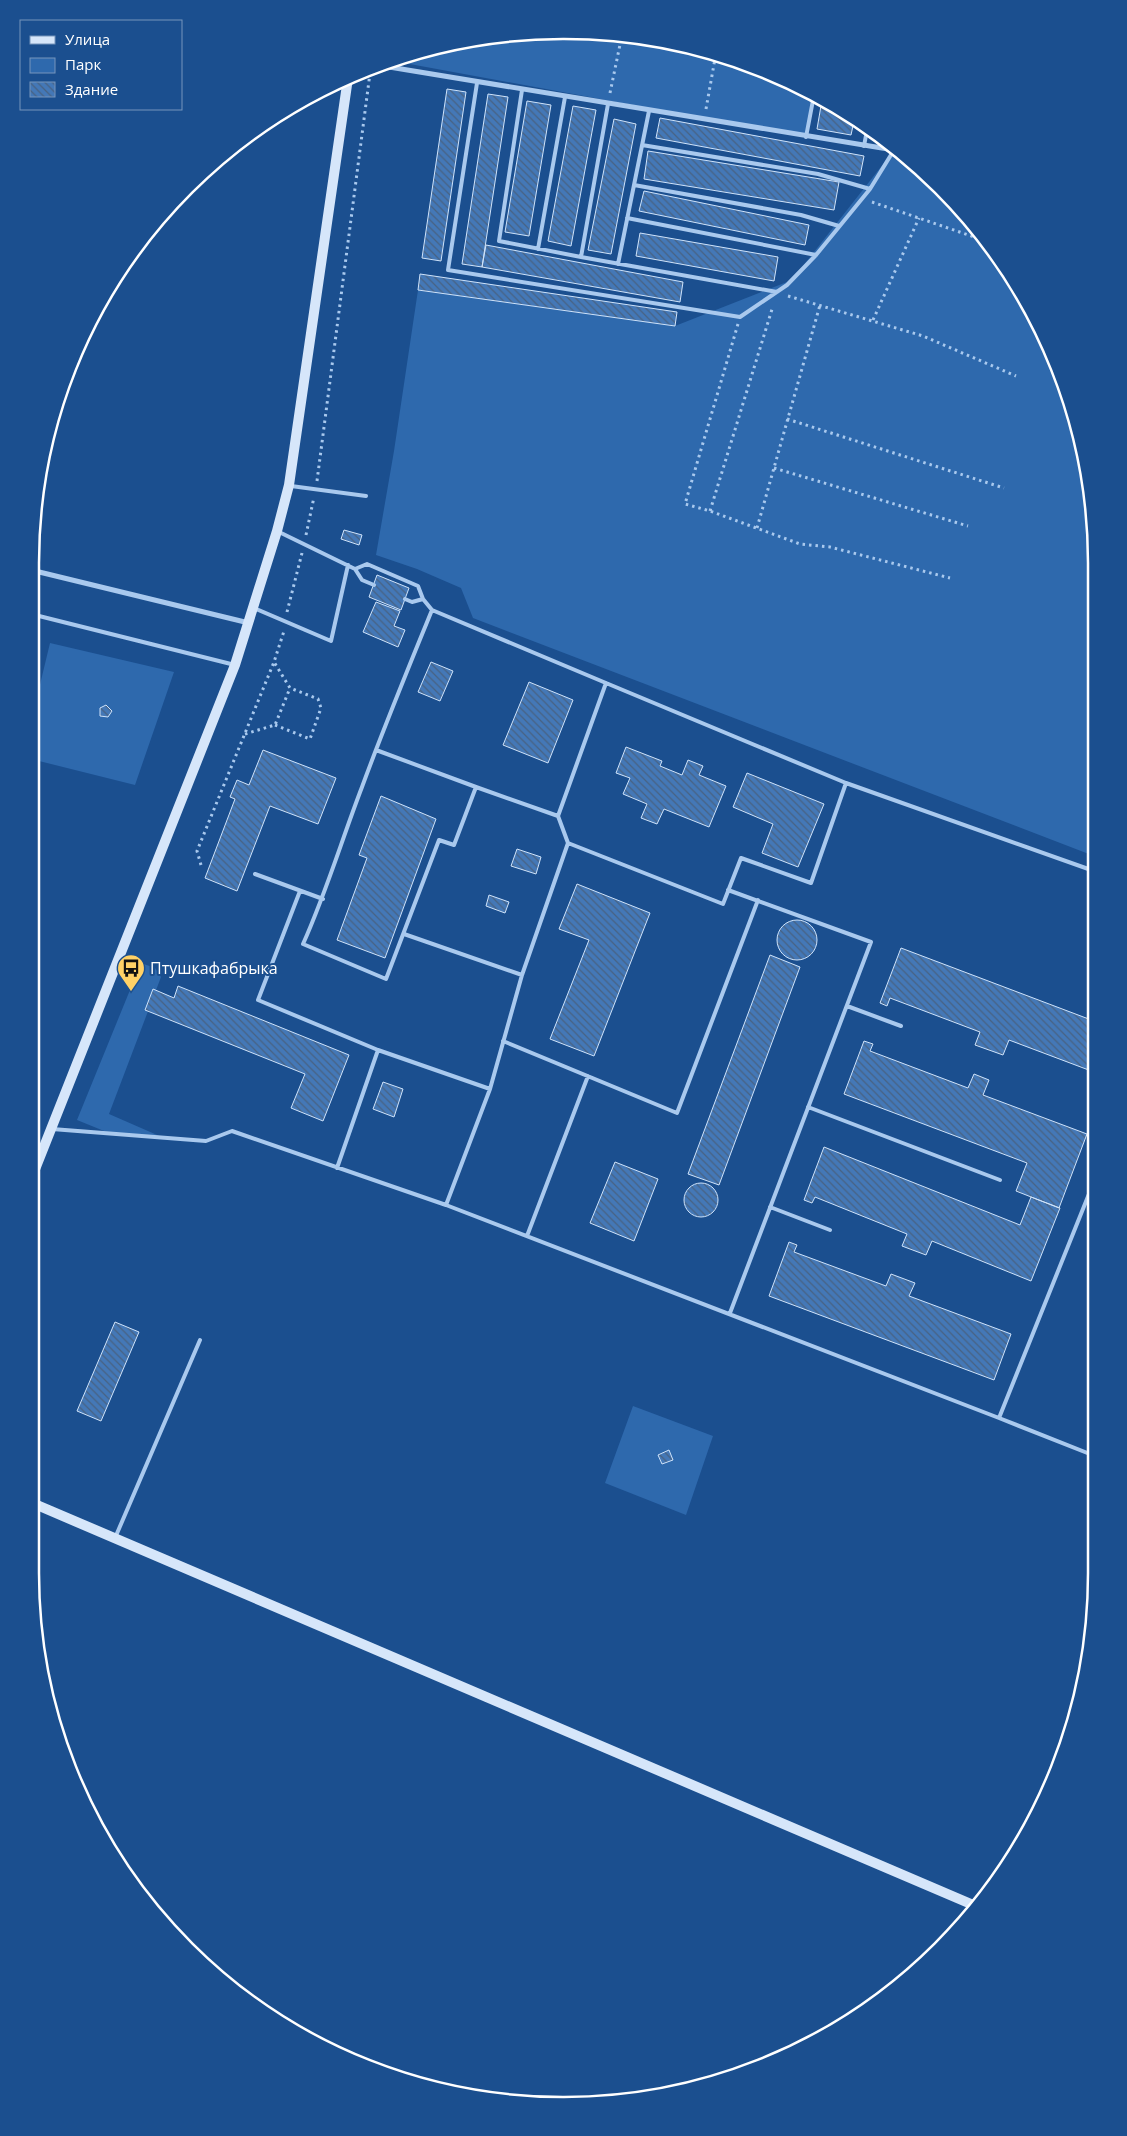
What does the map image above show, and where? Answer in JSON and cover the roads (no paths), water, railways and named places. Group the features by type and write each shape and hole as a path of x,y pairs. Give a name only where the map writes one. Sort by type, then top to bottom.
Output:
{"main road":[{"path":"39,1158 235,665 277,531 289,485 347,86"},
{"path":"39,1506 970,1904"}],"street":[{"path":"393,68 885,149"},
{"path":"39,572 249,623"}],"lane":[{"path":"477,83 448,270 740,317 787,285 816,256 870,189 892,155"},
{"path":"522,90 499,241 581,258 777,292"},
{"path":"538,248 565,97"},
{"path":"806,137 813,102"},
{"path":"581,258 608,104"},
{"path":"618,264 649,111"},
{"path":"864,146 866,135"},
{"path":"642,145 818,174 870,189"},
{"path":"634,185 800,215 839,226"},
{"path":"628,218 816,256"},
{"path":"289,485 366,496"},
{"path":"277,531 348,565 355,569 362,580 374,585"},
{"path":"355,569 367,564 376,567 418,586 423,599 432,610 846,783 1088,869"},
{"path":"254,608 331,641 348,565"},
{"path":"405,599 412,602 423,599"},
{"path":"432,610 376,750 323,899 303,944 386,979 439,840 454,845 476,787"},
{"path":"39,616 235,665"},
{"path":"446,1204 490,1089 522,975 568,843 558,816 606,683"},
{"path":"376,750 558,816"},
{"path":"568,843 723,904 741,858 811,883 846,783"},
{"path":"255,874 323,899"},
{"path":"728,890 871,942 730,1313"},
{"path":"300,891 258,1000 378,1050 490,1089"},
{"path":"503,1041 677,1113 758,900"},
{"path":"404,934 522,975"},
{"path":"847,1006 902,1026"},
{"path":"337,1168 378,1050"},
{"path":"527,1236 588,1076"},
{"path":"808,1107 1000,1180"},
{"path":"50,1129 206,1141 232,1131 446,1204 1088,1453"},
{"path":"998,1418 1088,1194"},
{"path":"770,1207 830,1230"},
{"path":"115,1538 200,1340"}],"place":[{"name":"Птушкафабрыка","path":"131,992"}]}
